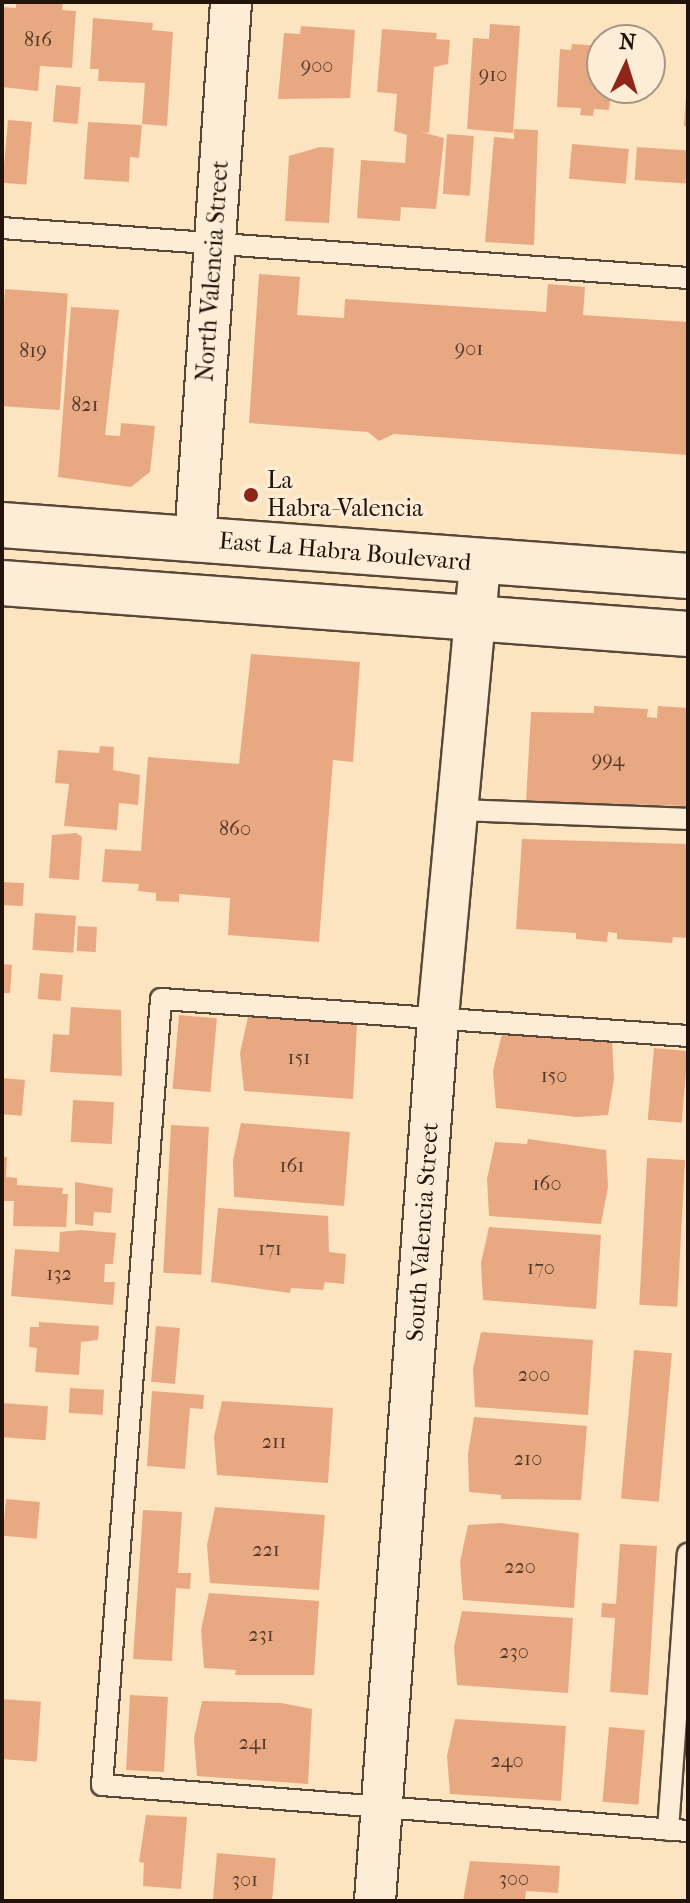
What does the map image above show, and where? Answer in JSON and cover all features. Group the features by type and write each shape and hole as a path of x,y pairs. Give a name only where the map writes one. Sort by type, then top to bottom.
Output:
{"main road":[{"name":"East La Habra Boulevard","path":"2,525 480,564 688,576"},
{"path":"2,583 688,634"}],"street":[{"name":"North Valencia Street","path":"195,540 231,2"},
{"name":"South Valencia Street","path":"375,1901 438,1017 480,564"}],"lane":[{"path":"2,228 688,278"},
{"path":"457,810 688,819"},
{"path":"688,1036 161,999 102,1785 678,1830 688,1554"}],"building":[{"path":"16,2 63,2 62,10 76,11 72,68 40,66 38,91 2,87 2,7 16,8"},
{"path":"93,18 153,23 152,30 173,32 167,126 142,124 145,83 98,81 99,69 90,69"},
{"path":"490,24 520,26 513,133 467,129 473,38 489,39"},
{"path":"301,26 355,30 350,98 278,99 284,33 300,34"},
{"path":"382,29 437,33 436,39 450,40 448,64 434,67 429,133 421,132 444,138 436,209 401,207 400,221 357,218 361,160 405,163 407,135 394,131 397,94 377,92"},
{"path":"572,44 586,45 586,104 610,104 609,110 594,109 593,116 580,115 581,108 557,107 560,49 571,50"},
{"path":"56,85 81,87 78,124 53,122"},
{"path":"688,96 688,127 684,126"},
{"path":"8,120 32,122 26,185 3,183"},
{"path":"88,122 142,125 139,158 130,157 129,182 84,179"},
{"path":"514,129 538,130 534,245 485,242 494,137 514,139"},
{"path":"447,134 474,136 470,196 443,194"},
{"path":"572,144 629,149 626,184 569,179"},
{"path":"320,147 334,148 329,223 285,221 289,156"},
{"path":"637,147 688,151 686,183 635,180"},
{"path":"259,274 300,277 297,315 344,318 345,299 546,312 548,284 585,287 583,315 688,322 688,455 394,434 379,441 368,432 249,423"},
{"path":"5,289 68,293 60,410 2,406"},
{"path":"71,307 119,310 105,435 120,436 121,423 155,426 150,472 131,487 58,477"},
{"path":"251,654 360,662 353,762 333,760 319,942 228,935 230,898 179,894 179,902 156,901 156,893 138,891 139,884 102,882 105,849 141,851 148,757 239,764"},
{"path":"594,706 648,709 647,717 657,718 658,706 688,708 686,806 526,801 531,712 594,713"},
{"path":"100,746 114,747 113,770 140,775 138,805 119,803 117,830 64,826 69,784 55,783 58,750 99,753"},
{"path":"76,833 82,837 79,880 49,878 52,835"},
{"path":"522,839 688,844 686,938 673,937 672,943 617,939 617,933 608,932 607,942 576,939 576,933 516,929"},
{"path":"2,882 24,883 23,906 2,905"},
{"path":"35,913 76,916 73,953 32,950"},
{"path":"78,926 97,927 96,952 77,951"},
{"path":"2,964 12,965 10,993 2,993"},
{"path":"40,973 63,975 61,1001 38,999"},
{"path":"71,1007 121,1010 122,1076 50,1072 53,1034 69,1035"},
{"path":"179,1015 217,1018 210,1092 173,1089"},
{"path":"248,1017 357,1024 353,1099 244,1091 240,1053"},
{"path":"502,1034 612,1041 614,1079 608,1115 577,1117 496,1108 493,1071"},
{"path":"654,1048 688,1051 682,1123 648,1120"},
{"path":"2,1078 25,1080 22,1116 2,1114"},
{"path":"73,1100 114,1102 112,1144 71,1142"},
{"path":"241,1123 350,1132 344,1206 234,1197 233,1160"},
{"path":"171,1125 209,1127 201,1275 163,1273"},
{"path":"528,1139 606,1150 608,1187 601,1224 489,1216 487,1179 495,1142 527,1144"},
{"path":"2,1157 7,1157 6,1177 17,1178 17,1185 63,1188 62,1194 68,1194 66,1227 13,1226 14,1201 2,1201"},
{"path":"647,1158 685,1160 677,1307 639,1305"},
{"path":"75,1182 113,1188 111,1213 94,1212 93,1226 75,1224"},
{"path":"218,1208 328,1216 329,1252 346,1254 344,1284 325,1282 323,1290 291,1288 290,1293 211,1282"},
{"path":"489,1227 601,1235 596,1309 483,1300 481,1263"},
{"path":"60,1232 116,1233 113,1264 105,1264 104,1282 115,1282 113,1305 11,1296 15,1249 59,1252"},
{"path":"39,1322 99,1326 98,1340 81,1342 79,1375 35,1372 37,1348 29,1347 30,1327 39,1327"},
{"path":"156,1326 180,1328 175,1384 151,1382"},
{"path":"481,1332 593,1340 588,1415 475,1407 473,1369"},
{"path":"634,1350 672,1353 659,1502 621,1498"},
{"path":"70,1388 104,1390 103,1415 69,1413"},
{"path":"152,1391 204,1395 203,1409 190,1408 185,1469 147,1466"},
{"path":"222,1401 333,1408 328,1483 217,1475 214,1437"},
{"path":"2,1403 48,1406 46,1440 2,1437"},
{"path":"474,1417 587,1426 581,1500 501,1499 501,1495 469,1492 468,1454"},
{"path":"6,1499 40,1502 37,1539 3,1536"},
{"path":"215,1507 325,1515 319,1590 210,1583 207,1545"},
{"path":"143,1510 182,1512 178,1573 191,1573 190,1589 176,1588 172,1661 133,1659"},
{"path":"500,1523 579,1533 574,1608 463,1600 460,1562 468,1525"},
{"path":"620,1544 657,1546 648,1695 610,1692 615,1618 601,1617 602,1603 616,1604"},
{"path":"209,1593 319,1601 314,1675 235,1675 236,1670 204,1668 201,1630"},
{"path":"462,1611 573,1618 568,1693 457,1685 454,1647"},
{"path":"130,1695 168,1697 164,1772 126,1770"},
{"path":"2,1699 41,1702 37,1762 2,1759"},
{"path":"202,1701 281,1703 312,1709 308,1784 197,1776 194,1738"},
{"path":"455,1719 566,1726 561,1801 450,1794 447,1756"},
{"path":"609,1727 645,1730 638,1805 602,1802"},
{"path":"146,1815 187,1817 181,1889 143,1886 144,1863 139,1862"},
{"path":"217,1853 276,1858 272,1901 213,1901"},
{"path":"470,1861 560,1866 558,1893 526,1891 525,1901 463,1901"}],"place":[{"name":"La Habra-Valencia","path":"251,495"}]}
